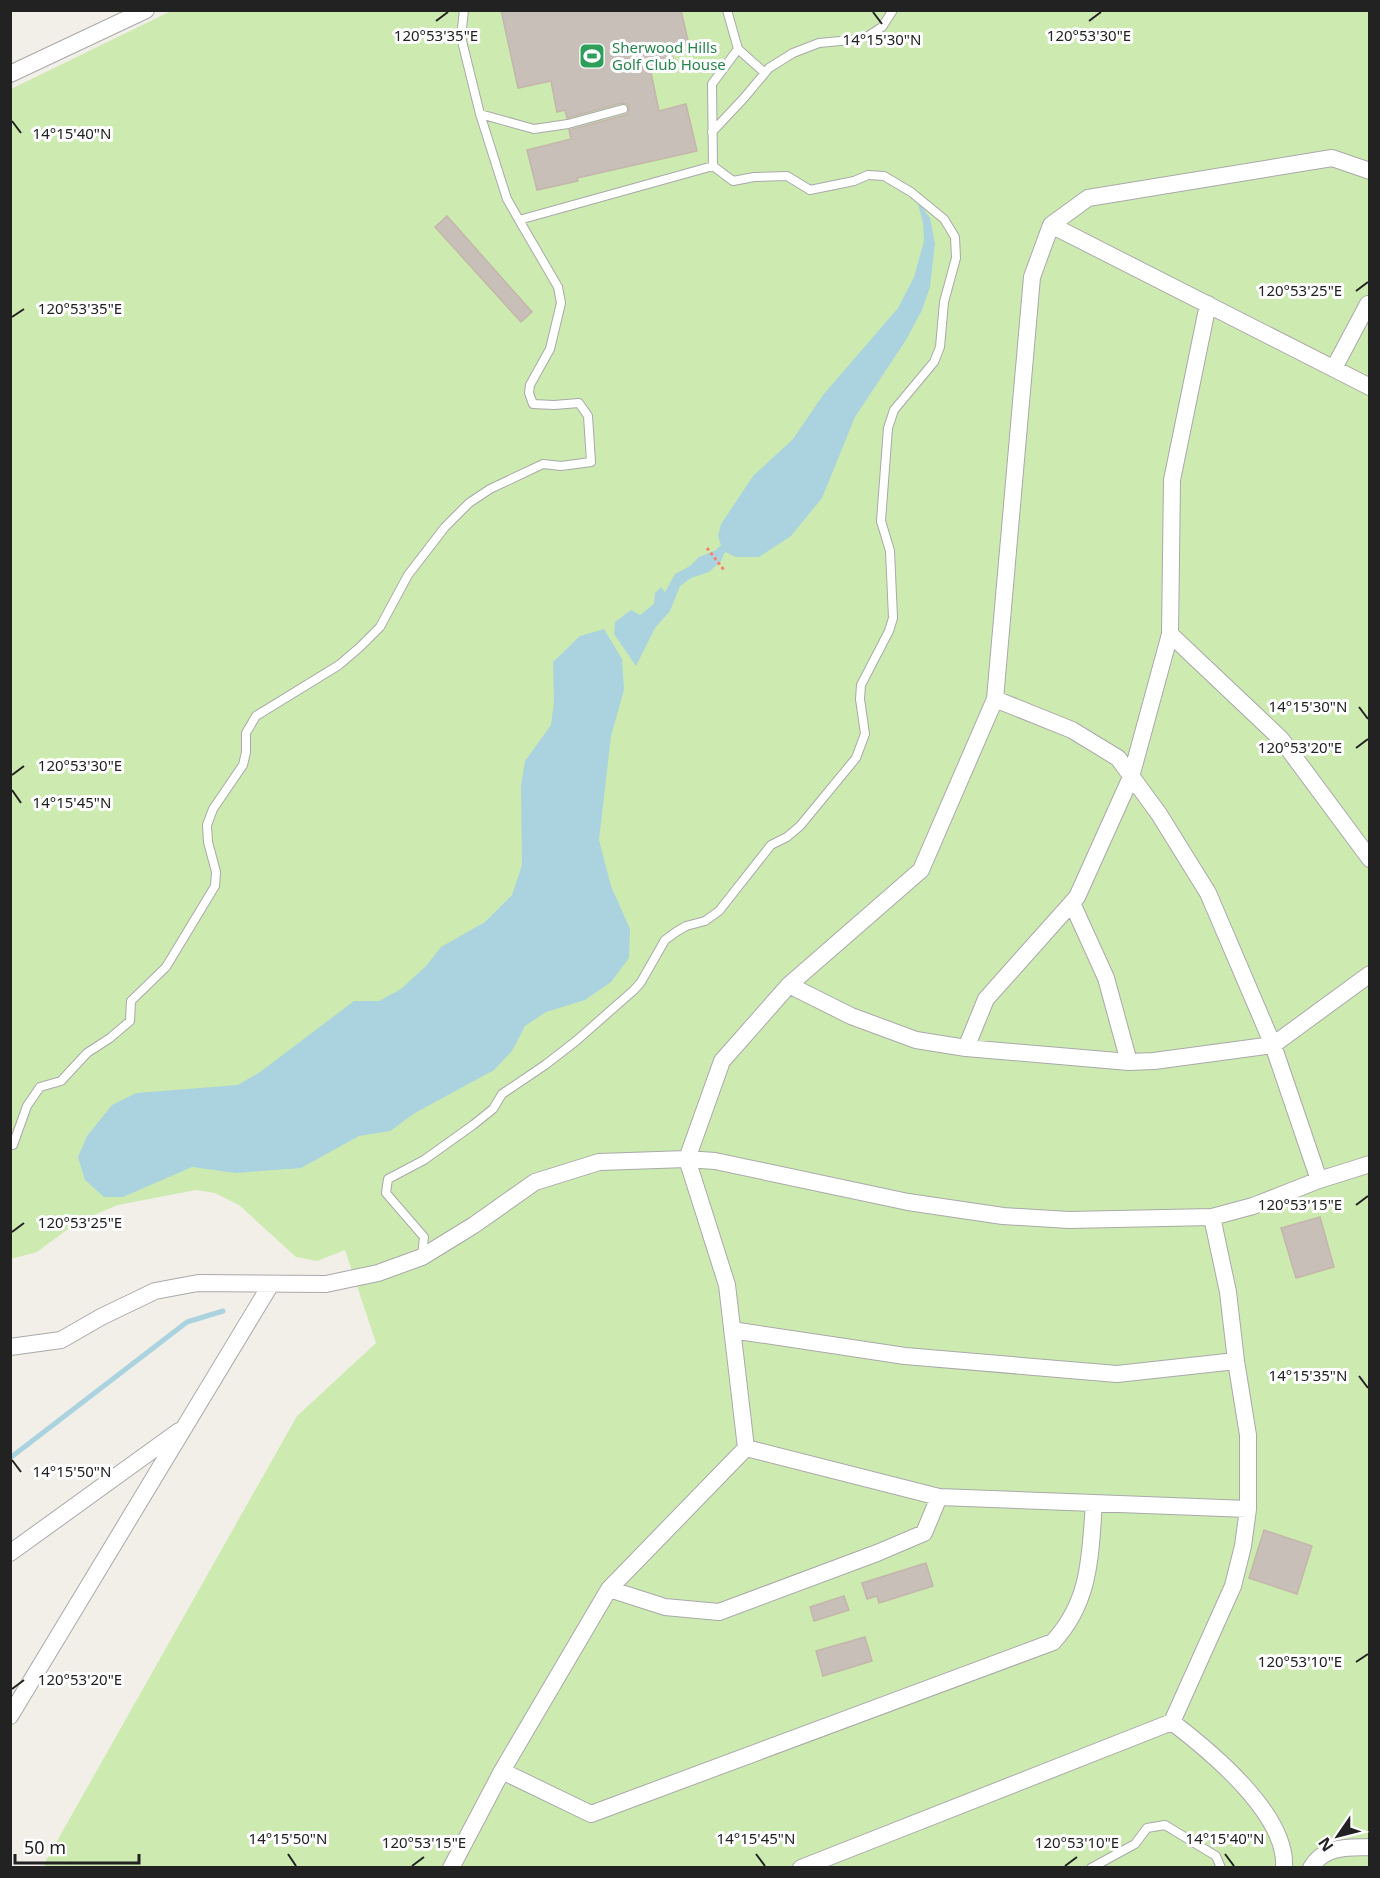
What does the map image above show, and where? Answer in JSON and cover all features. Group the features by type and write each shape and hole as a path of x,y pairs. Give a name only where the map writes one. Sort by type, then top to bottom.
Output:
{"street":[{"path":"10,74 146,10"},
{"path":"746,1448 727,1285 687,1159 722,1061 789,985 921,870 995,699 1032,277 1051,225 1088,198 1332,158 1370,171"},
{"path":"1051,225 1370,387"},
{"path":"966,1048 986,999 1077,897 1131,777 1170,634 1172,480 1208,304"},
{"path":"1334,368 1368,304"},
{"path":"1170,634 1281,739 1370,859"},
{"path":"995,699 1072,730 1118,758 1159,814 1208,893 1273,1045 1319,1180"},
{"path":"1072,903 1106,978 1129,1062"},
{"path":"789,985 851,1016 916,1040 966,1048 1129,1062 1154,1061 1273,1045 1370,974"},
{"path":"10,1347 61,1340 101,1317 154,1292 198,1283 326,1284 378,1273 422,1257 474,1225 535,1182 599,1162 687,1159 715,1161 908,1202 1003,1216 1069,1220 1212,1217 1252,1206 1319,1180 1370,1164"},
{"path":"801,1868 1172,1722 1233,1586 1244,1546 1248,1509 1248,1435 1228,1292 1212,1217"},
{"path":"10,1716 271,1284"},
{"path":"732,1330 905,1356 1117,1374 1236,1361"},
{"path":"10,1553 184,1427"},
{"path":"746,1448 939,1497 1248,1509"},
{"path":"451,1868 502,1771 609,1588 746,1448"},
{"path":"609,1588 665,1607 718,1612 877,1553 924,1533 939,1497"},
{"path":"502,1771 591,1814 1053,1642 1068,1626 1083,1590 1089,1569 1094,1503"},
{"path":"1172,1722 1203,1746 1242,1782 1274,1829 1283,1848 1284,1868"},
{"path":"1311,1868 1321,1855 1328,1851 1370,1847"}],"lane":[{"path":"13,1145 27,1106 40,1087 61,1081 87,1053 130,1021 131,1001 166,967 215,886 216,872 208,842 207,825 213,809 243,765 246,733 256,716 339,664 380,627 408,575 445,527 470,502 490,489 543,464 561,466 591,462 588,416 579,403 533,404 529,393 530,385 550,349 561,303 558,287 507,199 480,114 461,37 464,10"},
{"path":"727,10 738,49 765,73"},
{"path":"712,132 769,68 794,53 819,43 868,36 882,27 893,10"},
{"path":"713,166 712,84 738,49"},
{"path":"480,114 534,129 568,124 623,109"},
{"path":"519,220 713,166"},
{"path":"422,1257 424,1237 386,1193 388,1179 424,1160 493,1109 501,1094 576,1041 634,990 665,940 686,926 705,921 719,911 771,845 787,837 800,826 856,758 865,734 860,699 861,685 889,631 893,618 890,551 881,520 888,428 894,410 934,362 940,347 944,302 956,258 955,237 944,219 911,192 884,176 868,175 854,181 810,190 787,176 754,177 733,181 713,166"},
{"path":"1091,1868 1135,1844 1147,1828 1165,1825 1216,1856 1221,1868"}],"path":[{"path":"706,548 724,570"}],"green space":[{"path":"171,11 1369,11 1369,1867 46,1867 44,1864 297,1416 376,1343 345,1250 317,1261 296,1257 239,1205 215,1193 196,1190 118,1205 79,1221 37,1252 11,1259 11,89"}],"water":[{"path":"917,200 930,218 935,243 930,287 922,310 906,340 855,417 822,498 791,536 759,557 736,557 725,552 721,561 709,572 691,578 680,586 670,611 655,628 636,666 614,634 615,622 631,610 640,615 654,604 655,593 661,587 665,592 675,574 721,545 718,536 721,524 753,476 793,439 823,395 898,308 914,277 924,241 923,223"},
{"path":"604,629 622,659 624,690 611,736 599,840 611,886 630,929 629,958 611,982 585,1000 546,1012 525,1026 512,1051 494,1070 415,1113 390,1131 359,1136 301,1168 236,1173 192,1167 123,1197 104,1197 85,1180 78,1157 87,1136 112,1105 136,1093 238,1085 260,1072 354,1001 379,1001 401,989 426,966 441,947 485,922 512,895 522,865 521,786 525,761 551,725 554,702 553,662 580,636"}],"building":[{"name":"Sherwood Hills Golf Club House","path":"501,10 681,10 689,45 671,49 674,63 650,68 659,111 686,104 697,151 577,178 578,181 537,190 527,150 571,139 569,130 625,115 629,108 627,104 622,103 567,118 565,110 557,112 551,81 518,88"},
{"path":"447,216 532,312 521,322 435,227"},
{"path":"1320,1217 1334,1267 1296,1278 1281,1228"},
{"path":"1264,1530 1312,1546 1297,1594 1249,1578"},
{"path":"926,1563 933,1586 879,1603 877,1596 867,1599 862,1583"},
{"path":"844,1596 849,1610 814,1621 810,1607"},
{"path":"865,1637 872,1661 823,1676 816,1651"}],"waterway":[{"path":"10,1458 187,1322 223,1311"}],"place":[{"name":"Sherwood Hills Golf Club House","path":"592,56"}]}
